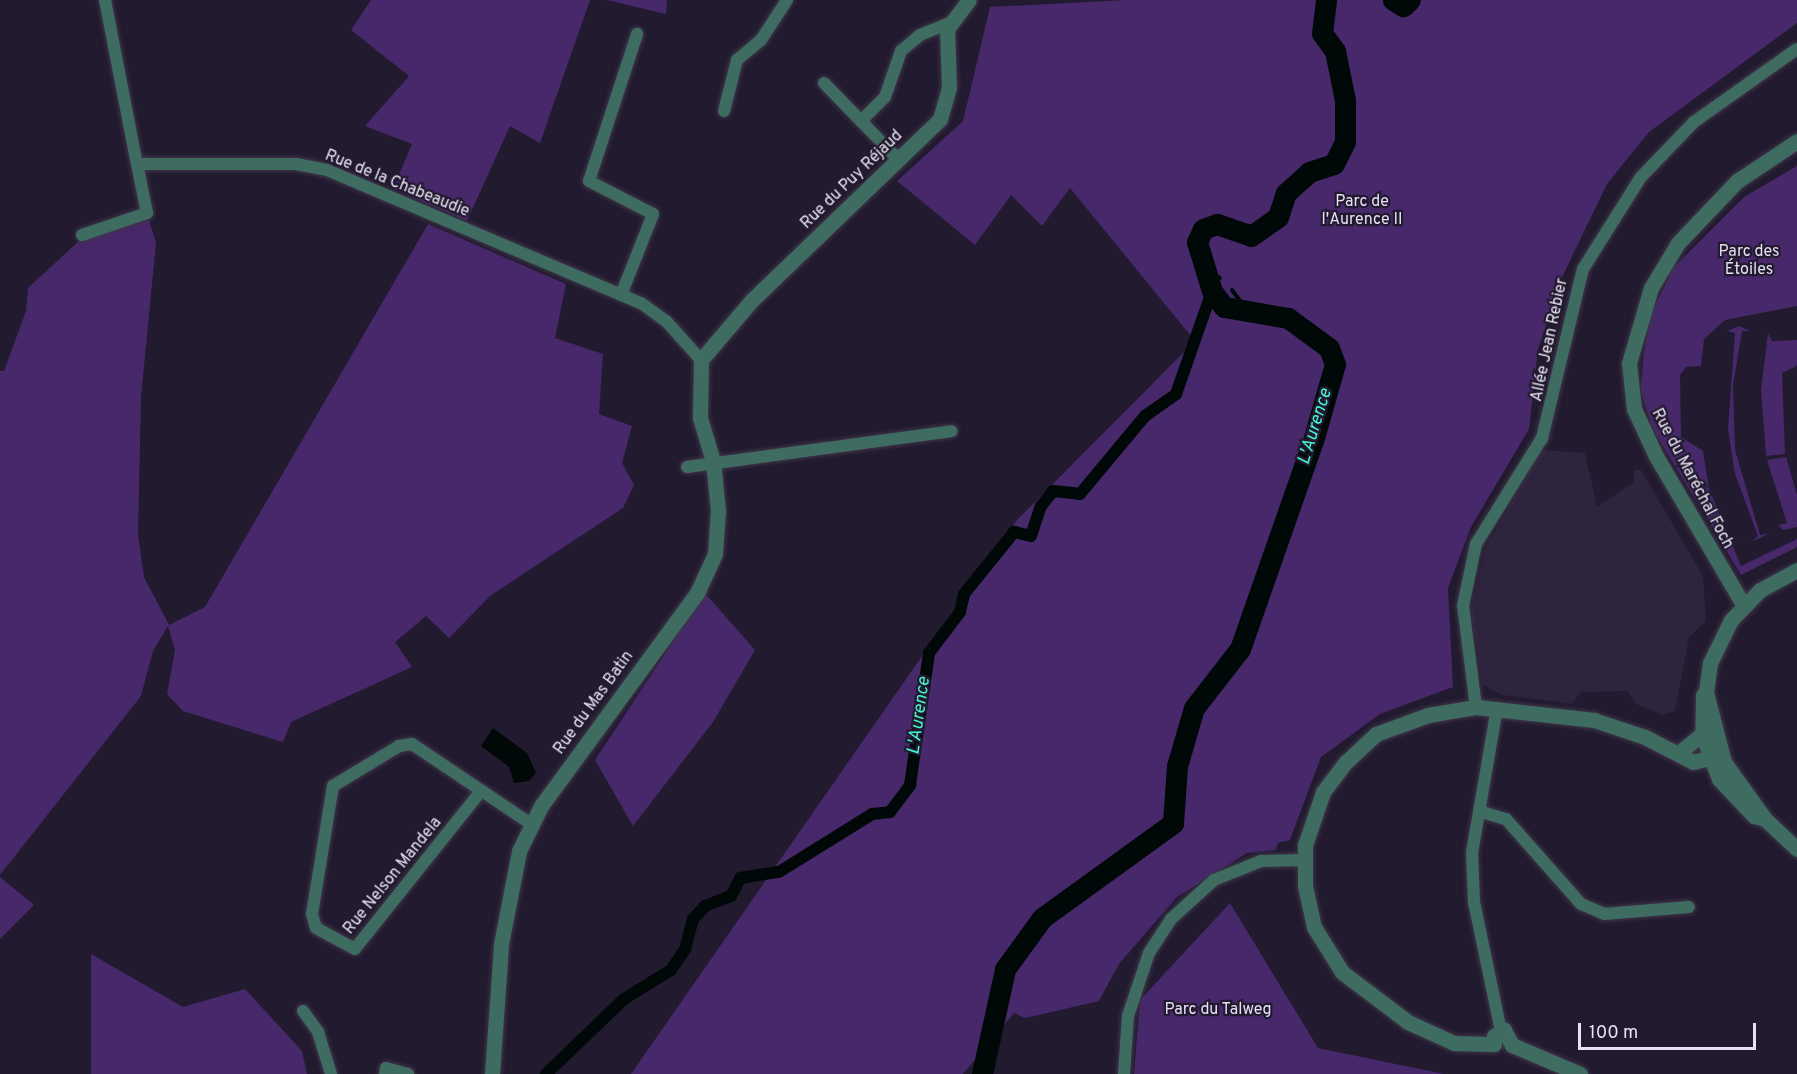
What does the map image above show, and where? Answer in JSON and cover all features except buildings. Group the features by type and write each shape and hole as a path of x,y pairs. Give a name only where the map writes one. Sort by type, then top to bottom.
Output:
{"street":[{"path":"82,235 147,213 105,0"},
{"path":"724,111 737,60 761,40 787,0"},
{"path":"861,121 885,97 901,51 920,35 950,23 969,0"},
{"name":"Rue du Puy Réjaud","path":"701,360 751,301 940,119 947,104 950,23"},
{"path":"621,295 653,214 589,181 637,34"},
{"name":"Allée Jean Rebier","path":"1476,707 1463,606 1476,544 1542,438 1583,269 1641,177 1694,122 1797,49"},
{"path":"824,83 899,160"},
{"name":"Rue du Maréchal Foch","path":"1744,606 1655,454 1634,409 1629,363 1651,288 1678,243 1737,181 1797,141"},
{"name":"Rue de la Chabeaudie","path":"137,164 296,164 327,170 621,295 667,322 701,360"},
{"name":"Rue du Mas Batin","path":"492,1074 501,944 519,851 531,824 697,593 717,538 713,461 700,418 701,360"},
{"path":"687,467 713,461 952,431"},
{"path":"1715,754 1702,734 1710,663 1744,606 1797,570"},
{"path":"1706,692 1715,754 1728,792 1765,819 1797,849"},
{"path":"1498,1037 1454,1042 1408,1022 1342,972 1314,927 1303,860 1323,792 1376,735 1428,715 1476,707 1594,720 1674,749 1679,759 1715,754"},
{"path":"1497,708 1472,852 1474,902 1498,1037 1503,1050 1512,1045 1580,1074"},
{"path":"1674,749 1702,734"},
{"name":"Rue Nelson Mandela","path":"481,791 355,949 316,928 312,914 329,795 340,778 412,744 531,824"},
{"path":"1479,811 1506,819 1581,904 1604,914 1689,907"},
{"path":"1124,1074 1128,1016 1149,953 1170,919 1214,880 1261,861 1303,860"},
{"path":"303,1011 318,1032 331,1074"},
{"path":"385,1074 386,1068 408,1074"}],"shaded area":[{"path":"1542,450 1585,453 1597,507 1634,482 1634,470 1641,470 1703,576 1706,621 1689,637 1675,711 1663,715 1636,704 1627,691 1581,692 1572,704 1502,695 1483,685 1471,611 1486,547"},
{"path":"493,728 527,753 536,773 529,781 514,783 509,767 481,746"}],"green space":[{"path":"371,0 590,0 540,143 510,126 467,221 393,189 412,144 365,126 409,76 351,30"},
{"path":"607,0 667,0 666,14"},
{"name":"Parc de l'Aurence II","path":"1125,0 1797,0 1797,23 1649,132 1607,184 1563,275 1538,349 1529,429 1471,527 1448,588 1453,687 1380,714 1321,757 1290,840 1278,843 1276,850 1247,853 1177,897 1119,964 1099,1001 1025,1018 1014,1013 963,1074 631,1074 1016,521 1195,341 1070,188 1042,226 1011,195 975,245 897,181 963,121 990,7"},
{"name":"Parc des Étoiles","path":"1797,166 1797,306 1725,320 1704,339 1701,366 1686,367 1680,375 1681,437 1703,451 1709,489 1741,566 1797,539 1797,547 1741,575 1652,428 1641,391 1643,359 1650,317 1673,268 1744,197"},
{"path":"147,213 156,243 141,397 138,534 144,577 169,625 205,607 428,224 566,284 555,338 603,354 599,414 632,426 622,463 634,485 623,508 490,596 449,638 426,616 395,642 412,667 291,722 283,742 183,711 167,694 175,650 168,626 153,651 141,696 0,875 0,371 4,371 26,311 28,288 93,228"},
{"path":"1739,326 1750,331 1742,331 1733,385 1735,450 1760,535 1769,534 1751,542 1758,536 1735,474 1728,429 1735,333 1727,331"},
{"path":"1768,333 1772,341 1797,340 1797,366 1782,373 1785,454 1766,456 1761,390"},
{"path":"1786,457 1797,495 1797,527 1783,530 1778,525 1787,523 1767,460"},
{"path":"705,593 755,650 713,722 633,826 595,760"},
{"path":"0,877 34,905 0,939"},
{"name":"Parc du Talweg","path":"1230,903 1318,1048 1444,1074 1134,1074 1140,1000"},
{"path":"91,954 183,1007 245,989 302,1051 307,1074 91,1074"}],"waterway":[{"name":"L'Aurence","path":"982,1074 1005,969 1042,918 1173,823 1177,766 1194,708 1240,649 1313,441 1335,364 1329,348 1288,318 1224,307 1212,291 1197,242 1203,229 1217,224 1251,236 1278,217 1286,193 1309,172 1334,164 1345,141 1345,100 1335,51 1322,33 1326,0"},
{"name":"L'Aurence","path":"1393,0 1403,6 1410,0"},
{"path":"1207,272 1220,278"},
{"path":"1232,290 1247,311"},
{"name":"L'Aurence","path":"546,1074 624,999 671,970 685,949 693,919 705,906 731,896 740,878 779,872 872,814 890,812 910,785 929,653 960,612 964,594 1014,532 1031,536 1041,506 1053,491 1080,494 1145,416 1176,394 1212,291"}]}
